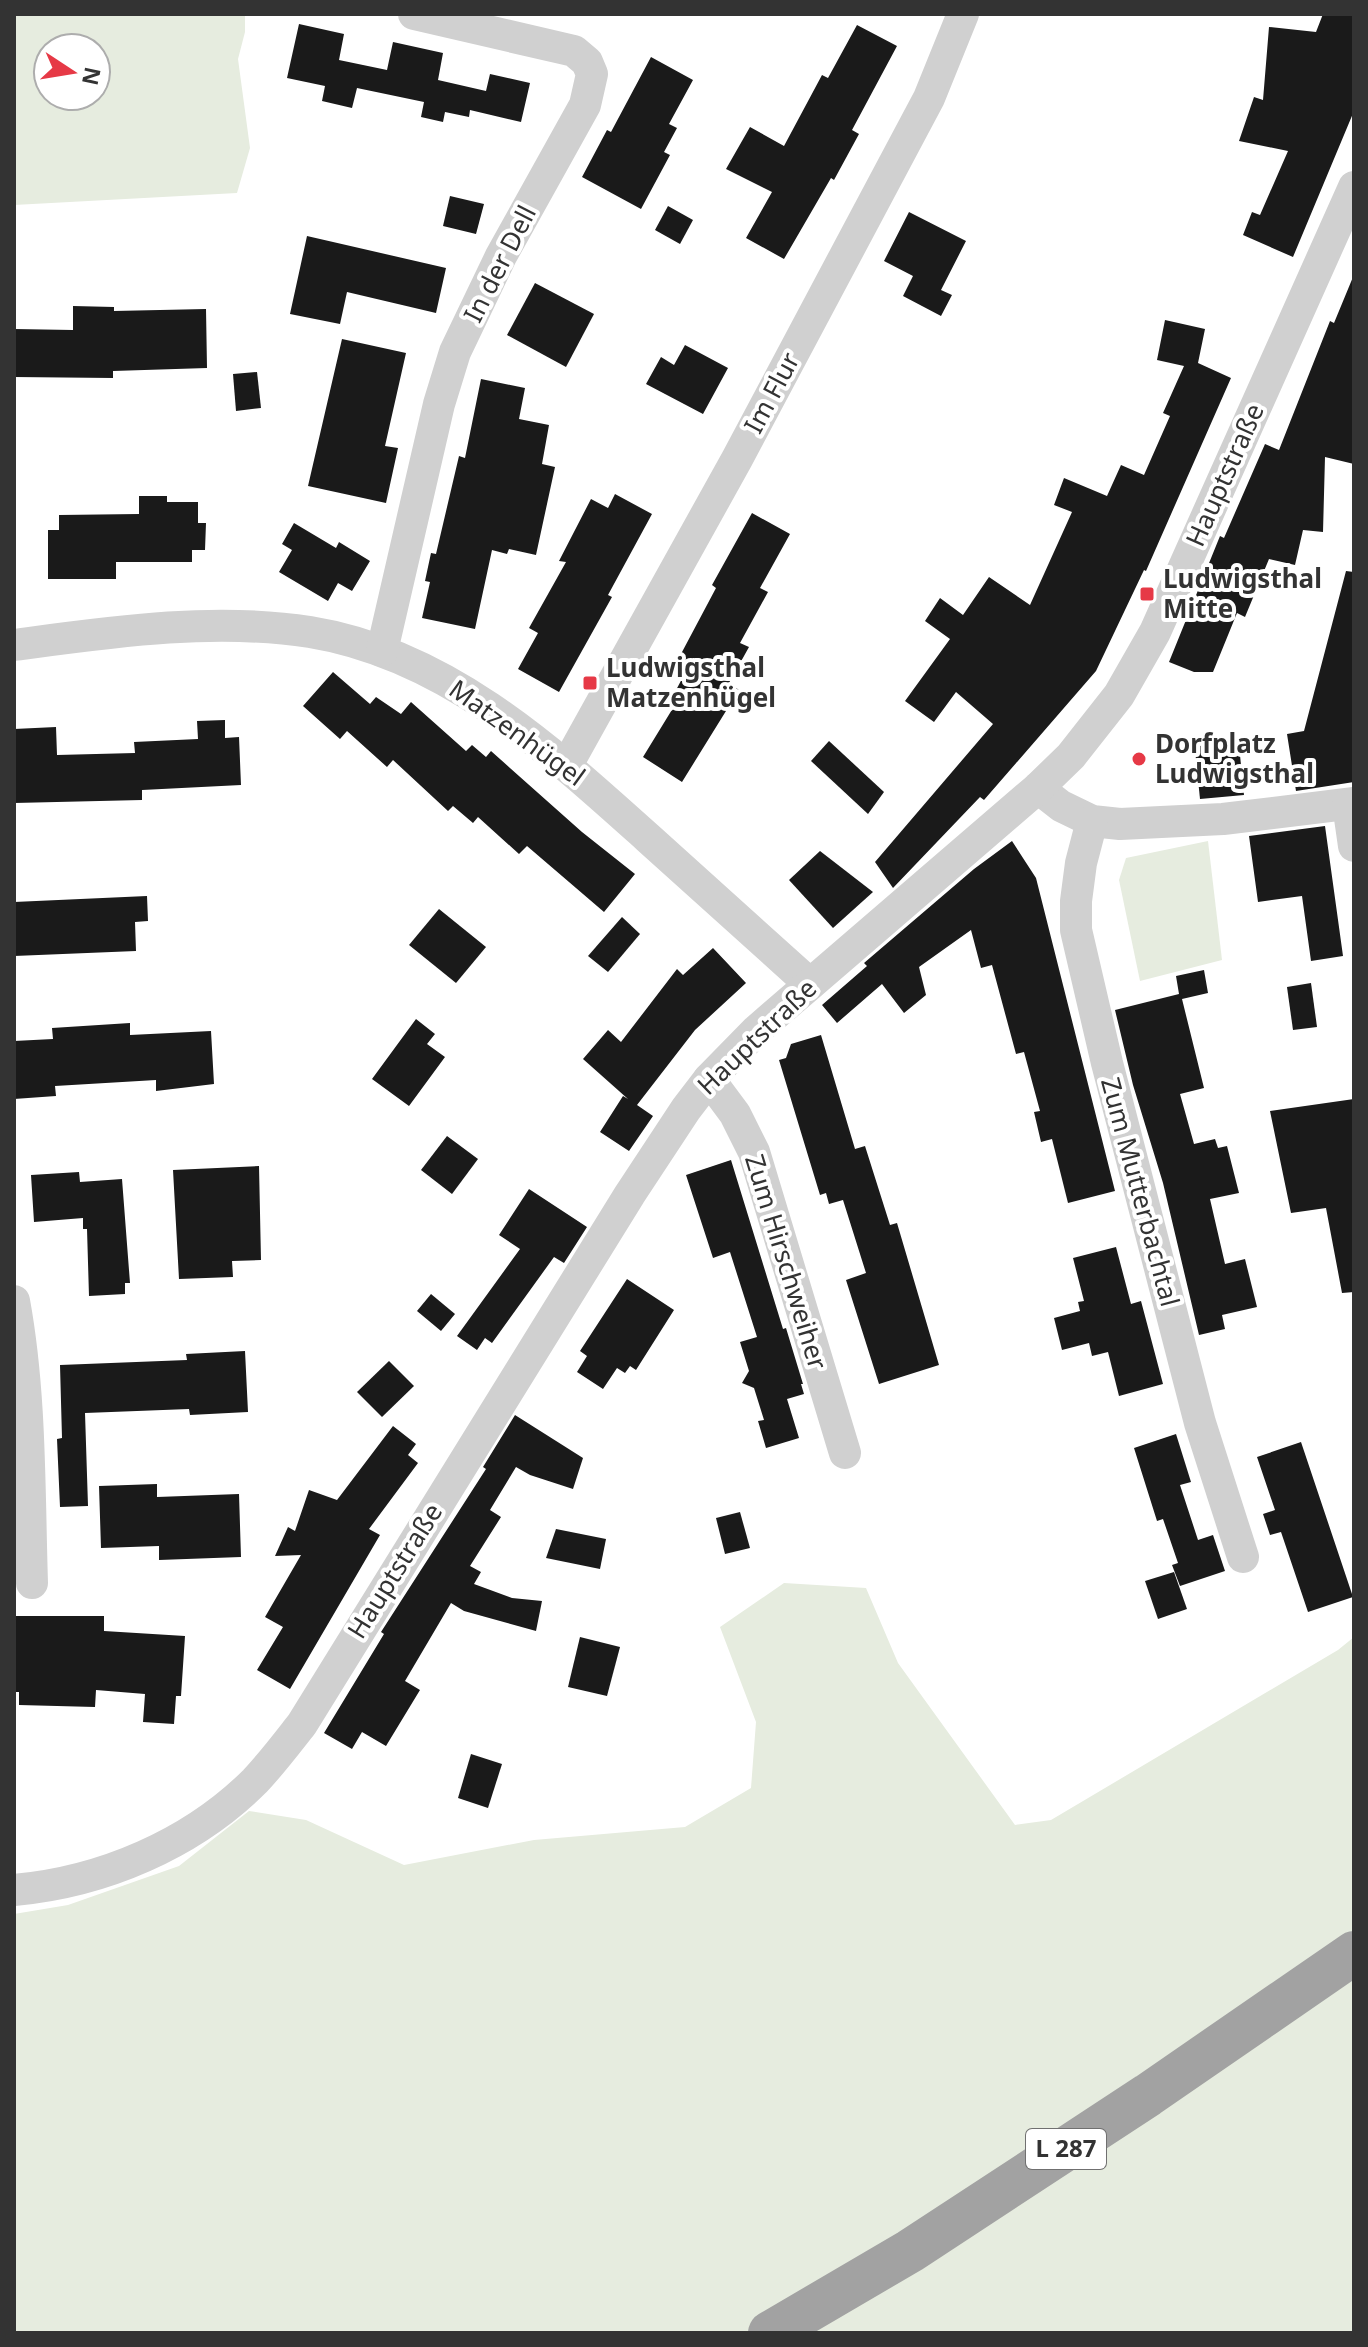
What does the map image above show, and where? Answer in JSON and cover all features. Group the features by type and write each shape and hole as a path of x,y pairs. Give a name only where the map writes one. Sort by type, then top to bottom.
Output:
{"highway":[{"name":"L 287","path":"770,2333 910,2251 1148,2095 1354,1953"}],"street":[{"name":"In der Dell","path":"382,651 439,404 455,352 501,256 585,105 592,74 587,62 574,51 414,14"},
{"name":"Im Flur","path":"567,765 737,459 929,98 963,14"},
{"name":"Hauptstraße","path":"22,1889 73,1879 152,1855 205,1822 259,1776 302,1724 630,1194 709,1079 757,1030 1038,788 1071,756 1119,695 1155,632 1354,187"},
{"name":"Matzenhügel","path":"14,645 170,629 244,627 310,632 382,651 436,675 477,698 567,765 810,984"},
{"path":"1038,788 1061,806 1092,821 1120,824 1223,819 1351,803 1354,846"},
{"name":"Zum Mutterbachtal","path":"1092,821 1081,863 1076,930 1200,1423 1243,1557"},
{"name":"Zum Hirschweiher","path":"709,1079 735,1114 754,1152 845,1453"},
{"path":"14,1301 28,1433 32,1583"}],"shaded area":[{"path":"14,14 245,14 245,32 238,59 250,148 237,193 14,205"},
{"path":"1208,841 1222,960 1140,981 1119,880 1126,858"},
{"path":"784,1583 866,1588 898,1663 1015,1825 1051,1820 1338,1650 1354,1637 1354,2333 14,2333 14,1914 68,1905 179,1866 249,1811 306,1820 404,1865 534,1840 685,1827 751,1788 756,1722 720,1627"}],"building":[{"path":"1323,14 1354,14 1354,111 1293,257 1243,235 1252,212 1260,215 1288,151 1239,141 1254,97 1263,100 1269,27 1316,32"},
{"path":"299,24 344,34 339,60 387,70 393,42 443,53 438,80 486,91 490,74 530,83 521,122 470,110 469,117 445,112 443,122 421,117 424,102 357,88 352,108 322,101 325,86 287,78"},
{"path":"857,25 897,46 852,130 859,134 784,259 746,238 772,192 726,169 750,127 784,146 822,75 828,78"},
{"path":"651,57 693,80 669,124 677,128 664,152 670,155 641,209 582,177 607,130 611,132"},
{"path":"450,196 484,204 476,234 443,226"},
{"path":"668,206 693,220 680,244 655,230"},
{"path":"909,212 966,241 941,290 952,295 941,316 903,296 913,276 884,261"},
{"path":"307,236 446,268 436,313 347,292 340,324 290,314"},
{"path":"1353,277 1354,464 1325,457 1323,532 1303,530 1295,565 1269,559 1245,617 1237,613 1213,672 1194,672 1169,662 1220,536 1224,538 1265,444 1279,450 1330,321 1334,323"},
{"path":"535,283 594,314 566,367 507,335"},
{"path":"73,306 114,307 114,311 206,309 207,368 113,371 113,378 14,377 14,329 73,330"},
{"path":"1165,320 1205,329 1198,363 1231,378 1146,571 1096,671 984,800 980,797 893,888 875,862 993,724 956,692 934,722 905,701 950,639 925,621 940,598 963,615 989,577 1030,605 1072,512 1054,505 1064,478 1107,496 1121,465 1144,475 1170,416 1163,413 1184,366 1157,360"},
{"path":"342,339 406,353 385,446 398,448 386,503 308,486"},
{"path":"685,345 728,368 703,414 646,384 661,357 674,365"},
{"path":"257,372 261,408 236,411 233,374"},
{"path":"481,379 525,388 519,419 549,425 542,464 555,467 536,555 509,549 507,554 492,550 475,629 422,618 430,582 425,581 431,553 436,554 459,456 465,458"},
{"path":"615,494 652,514 608,595 612,597 559,692 518,669 538,633 529,628 566,562 559,561 591,499 608,508"},
{"path":"139,496 167,496 167,502 198,502 198,523 206,523 205,550 192,550 192,562 116,562 116,579 48,579 48,530 59,530 59,515 139,514"},
{"path":"752,513 790,534 760,588 768,592 740,643 749,647 729,683 739,690 682,782 643,757 681,695 675,692 684,675 673,669 716,588 712,585"},
{"path":"294,523 336,548 339,542 370,561 352,591 338,583 328,601 279,572 292,550 282,544"},
{"path":"1346,571 1354,572 1354,782 1296,791 1287,734 1304,731"},
{"path":"333,672 370,704 376,697 401,714 411,702 466,751 472,745 486,757 491,751 582,832 635,874 604,912 527,846 519,854 478,817 473,823 453,806 448,811 393,760 387,767 347,731 340,739 303,706"},
{"path":"225,720 225,738 239,737 241,785 142,790 142,800 14,803 14,729 56,727 57,755 135,753 134,742 198,739 197,721"},
{"path":"1238,735 1244,795 1200,799 1194,740"},
{"path":"829,741 884,792 868,814 811,761"},
{"path":"1325,826 1343,956 1311,961 1302,896 1258,902 1249,836"},
{"path":"1012,841 1036,878 1115,1191 1068,1203 1052,1139 1041,1142 1034,1112 1040,1111 1024,1052 1016,1054 992,965 981,968 971,930 919,967 926,995 904,1013 882,984 837,1023 822,1005 867,966 864,963 974,869"},
{"path":"820,851 873,892 833,928 789,880"},
{"path":"147,896 148,921 135,922 136,951 14,956 14,902"},
{"path":"439,909 486,947 456,983 409,945"},
{"path":"622,917 640,934 608,972 588,956"},
{"path":"713,948 746,983 695,1030 637,1105 653,1116 629,1151 600,1132 623,1096 628,1099 583,1059 608,1030 621,1042 677,969 683,975"},
{"path":"1204,970 1208,993 1182,999 1204,1088 1180,1094 1194,1144 1215,1139 1218,1148 1227,1146 1239,1193 1210,1199 1225,1264 1245,1259 1257,1307 1222,1315 1225,1329 1199,1335 1163,1183 1133,1085 1115,1010 1179,994 1176,976"},
{"path":"1311,983 1317,1027 1293,1030 1287,987"},
{"path":"416,1019 435,1034 427,1044 445,1057 409,1106 372,1079"},
{"path":"130,1023 130,1035 211,1031 214,1084 156,1091 156,1080 55,1086 56,1096 14,1099 14,1041 53,1039 52,1028"},
{"path":"821,1035 855,1149 865,1146 890,1225 897,1223 939,1365 879,1384 846,1280 866,1273 843,1200 829,1204 826,1193 820,1195 779,1060 786,1058 791,1044"},
{"path":"1354,1099 1354,1292 1342,1293 1326,1208 1291,1213 1270,1111"},
{"path":"447,1136 478,1159 452,1194 421,1170"},
{"path":"731,1160 803,1384 804,1394 787,1399 799,1438 766,1448 758,1421 764,1420 754,1388 742,1383 749,1371 740,1342 757,1337 730,1252 713,1258 686,1175"},
{"path":"259,1166 261,1260 232,1261 233,1277 179,1279 173,1170"},
{"path":"79,1172 80,1182 122,1179 130,1283 125,1283 125,1294 89,1296 87,1229 83,1229 83,1218 34,1222 31,1175"},
{"path":"529,1189 587,1227 564,1263 554,1257 492,1343 485,1338 477,1350 457,1336 520,1249 499,1235"},
{"path":"1116,1247 1131,1304 1141,1301 1163,1384 1119,1396 1108,1352 1092,1356 1089,1343 1062,1350 1054,1318 1080,1311 1078,1302 1084,1301 1073,1258"},
{"path":"627,1279 674,1310 636,1370 630,1366 625,1373 617,1368 603,1389 577,1372 587,1356 580,1351"},
{"path":"431,1294 455,1314 441,1331 417,1311"},
{"path":"245,1351 248,1412 190,1415 189,1409 85,1413 88,1506 60,1507 57,1439 62,1438 60,1365 187,1360 186,1354"},
{"path":"389,1361 414,1386 382,1417 357,1392"},
{"path":"515,1415 583,1458 573,1489 530,1475 516,1467 490,1510 501,1517 470,1566 481,1572 474,1584 512,1598 542,1601 536,1631 464,1611 451,1603 405,1681 420,1690 386,1746 362,1732 352,1749 324,1733 384,1634 381,1632 486,1469 483,1467"},
{"path":"393,1426 416,1444 408,1455 418,1463 369,1529 380,1535 290,1689 257,1670 283,1627 265,1617 301,1555 275,1556 288,1527 295,1531 309,1490 337,1500"},
{"path":"1176,1434 1191,1482 1180,1485 1198,1540 1213,1535 1225,1571 1180,1586 1172,1565 1178,1563 1163,1519 1157,1521 1134,1448"},
{"path":"1301,1442 1353,1597 1308,1612 1281,1532 1270,1535 1263,1514 1275,1510 1257,1457"},
{"path":"157,1484 157,1497 239,1494 241,1557 159,1560 159,1546 101,1548 99,1486"},
{"path":"740,1512 750,1548 725,1554 716,1518"},
{"path":"556,1529 606,1539 600,1569 546,1558"},
{"path":"1174,1572 1187,1609 1158,1619 1145,1581"},
{"path":"14,1616 104,1616 104,1631 185,1636 181,1696 176,1696 174,1724 143,1722 145,1694 96,1690 95,1707 19,1705 19,1692 14,1692"},
{"path":"580,1637 620,1647 607,1696 568,1687"},
{"path":"471,1754 502,1764 488,1808 458,1798"}],"place":[{"name":"Ludwigsthal Mitte","path":"1147,594"},
{"name":"Ludwigsthal Matzenhügel","path":"590,683"},
{"name":"Dorfplatz Ludwigsthal","path":"1139,759"}]}
